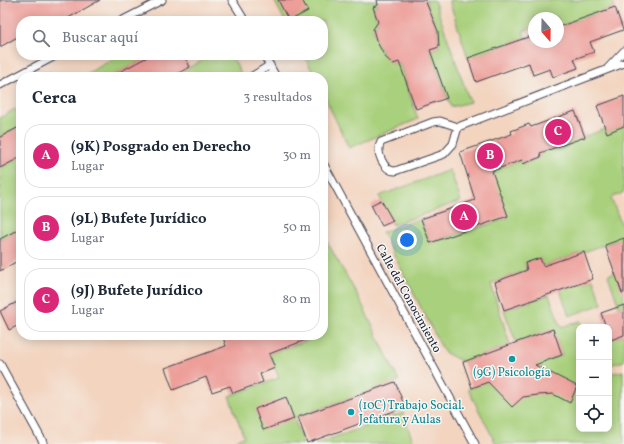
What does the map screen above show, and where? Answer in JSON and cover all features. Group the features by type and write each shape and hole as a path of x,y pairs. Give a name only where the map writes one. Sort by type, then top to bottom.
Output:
{"lane":[{"path":"131,16 162,0"},
{"path":"232,0 242,16"},
{"path":"608,68 624,51"},
{"path":"25,72 48,60"},
{"path":"267,60 274,72"},
{"path":"458,127 453,144 444,154 395,171 386,169 379,149 379,145 384,140 433,122 445,122 458,127 624,63"},
{"path":"259,72 270,65"},
{"path":"0,85 16,77"},
{"name":"Calle del Conocimiento","path":"328,172 475,444"},
{"path":"0,364 2,372 43,442"}],"shaded area":[{"path":"0,0 624,0 624,444 0,444"}],"green space":[{"path":"274,0 377,0 378,5 373,7 378,22 373,29 376,39 382,53 393,64 399,62 418,119 349,148 328,104 328,72 312,72 306,60 328,60 328,16 282,16"},
{"path":"425,0 434,0 470,102 451,107 430,50 439,47 438,31"},
{"path":"449,0 611,0 615,7 564,25 564,12 528,12 528,29 523,31 525,38 468,58"},
{"path":"112,60 142,60 119,72 90,72"},
{"path":"203,60 234,60 240,72 181,72"},
{"path":"15,109 16,129 0,137 0,118"},
{"path":"624,126 624,192 611,198 624,231 624,238 543,266 540,258 525,263 527,270 491,284 510,345 463,362 444,352 382,232 421,219 430,243 508,218 499,192 474,177 522,160 523,164 541,157 540,153 605,129 607,132"},
{"path":"16,160 16,231 0,239 0,168"},
{"path":"450,170 461,201 393,225 379,196"},
{"path":"328,244 358,296 399,381 294,418 303,444 239,444 237,439 244,437 229,396 279,378 269,354 309,340 328,340"},
{"path":"624,269 624,305 619,307 608,275"},
{"path":"593,279 602,304 569,316 560,290"},
{"path":"549,295 561,327 581,321 582,324 576,324 576,432 612,432 612,373 623,371 624,444 496,444 468,389 562,355 553,330 516,342 504,310"},
{"path":"624,335 624,361 612,364 612,340"},
{"path":"403,413 414,444 315,444 324,441"}],"building":[{"path":"0,0 100,0 72,16 16,16 16,38 0,47"},
{"path":"278,0 302,0 308,11 298,16 286,16"},
{"path":"377,0 425,0 438,31 439,47 430,50 447,98 416,109 399,62 393,64 385,57 376,40 373,29 378,22 373,7 378,5"},
{"path":"615,7 623,30 590,42 594,52 574,59 578,68 553,77 550,69 533,75 529,63 476,82 468,58 528,37 528,48 564,48 564,25"},
{"path":"142,60 186,60 190,67 180,72 119,72"},
{"path":"624,96 624,126 607,133 597,106"},
{"path":"575,111 585,137 540,153 541,157 523,164 522,160 492,171 508,216 430,243 421,219 475,200 460,152 512,134 511,131 529,124 531,127"},
{"path":"16,129 16,160 0,168 0,137"},
{"path":"381,200 393,221 382,226 371,205"},
{"path":"16,231 16,262 0,271 0,239"},
{"path":"624,238 624,293 622,293 605,245"},
{"path":"584,252 593,279 504,310 495,282 527,270 525,263 540,258 543,266"},
{"path":"16,303 16,326 9,330 0,311"},
{"path":"624,305 624,335 612,340 612,324 605,324 601,313"},
{"path":"553,329 562,355 535,365 576,386 576,388 570,403 553,394 538,395 523,397 512,407 488,382 472,388 463,362"},
{"path":"224,340 306,340 269,354 275,368 260,374 263,382 233,393 230,386 212,392 206,377 173,390 165,368 226,346"},
{"name":"(10C) Trabajo Social. Jefatura y Aulas","path":"395,382 405,407 307,443 298,417"},
{"path":"286,397 294,419 263,430 255,409"}],"place":[{"name":"(9J) Bufete Jurídico","path":"558,132"},
{"name":"(9L) Bufete Jurídico","path":"490,156"},
{"name":"(9K) Posgrado en Derecho","path":"464,217"},
{"name":"(9G) Psicología","path":"512,359"},
{"name":"(10C) Trabajo Social. Jefatura y Aulas","path":"351,412"}]}
